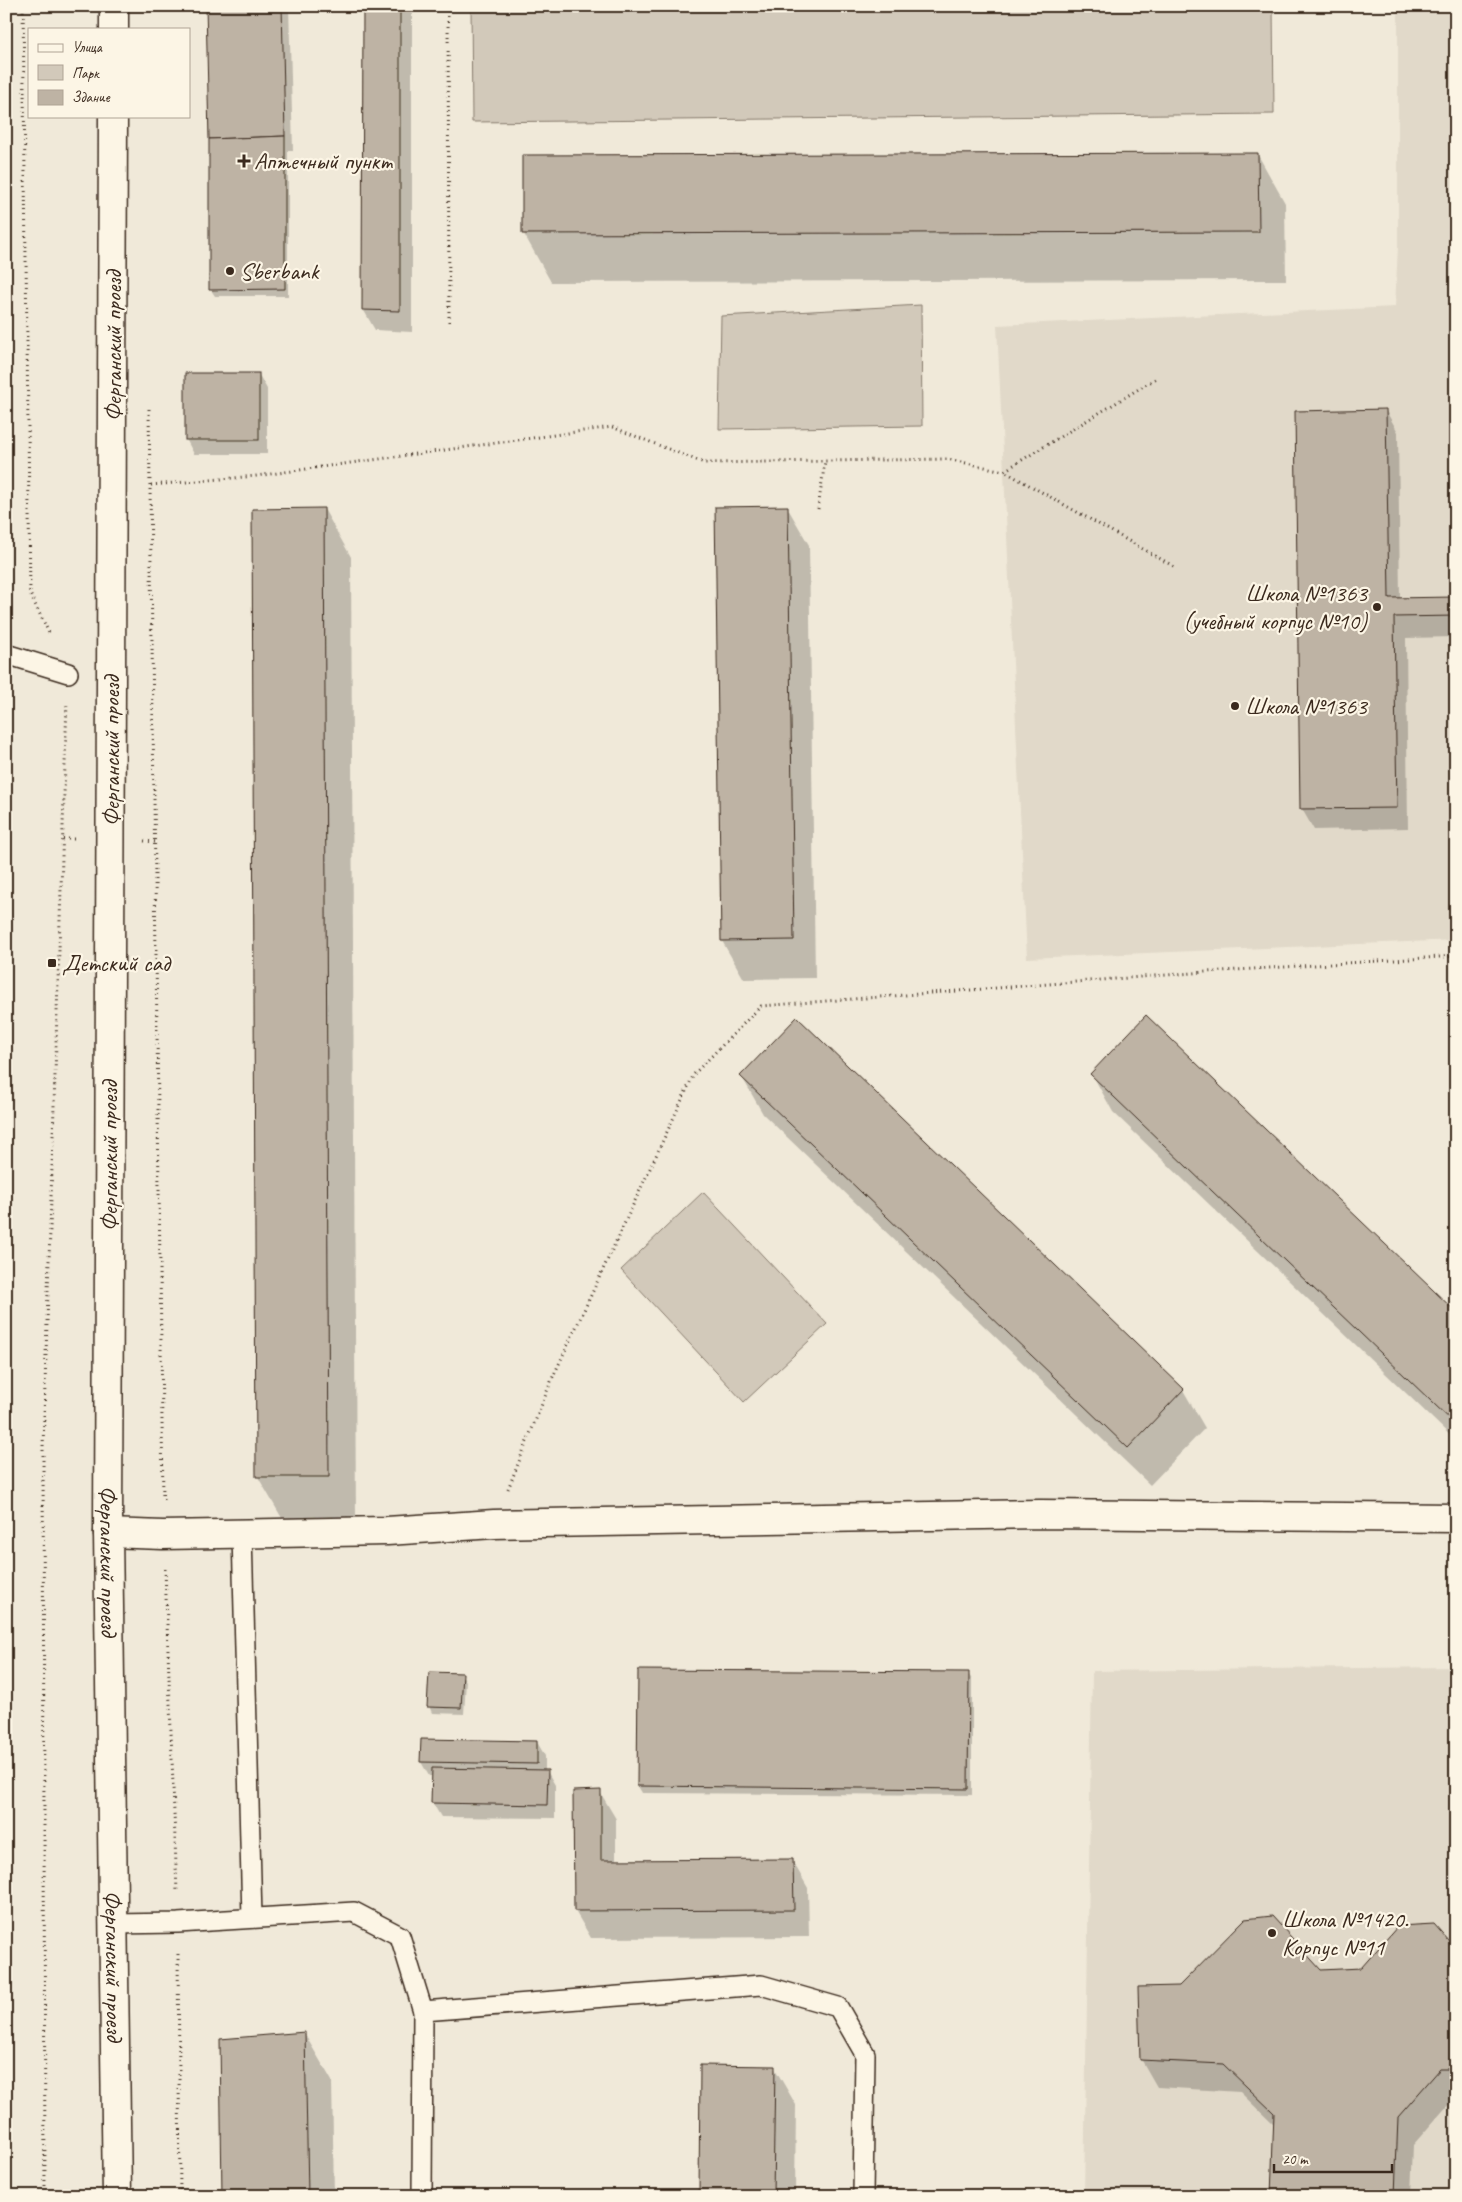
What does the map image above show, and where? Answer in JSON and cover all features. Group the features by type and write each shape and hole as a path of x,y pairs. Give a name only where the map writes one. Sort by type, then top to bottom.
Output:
{"street":[{"path":"114,6 114,28"},
{"name":"Ферганский проезд","path":"114,118 108,1533 117,2196"},
{"path":"108,1533 163,1535 242,1534 387,1531 494,1524 1040,1514 1456,1518"}],"lane":[{"path":"6,654 68,673"},
{"path":"242,1534 252,1918"},
{"path":"114,1924 178,1923 354,1912 400,1936 423,2011 422,2196"},
{"path":"423,2011 761,1985 838,2008 865,2054 863,2196"}],"path":[{"path":"23,6 30,594 68,673 43,1447 45,2196"},
{"path":"448,6 449,324"},
{"path":"1004,471 1155,379"},
{"path":"149,407 163,1535 178,1923 180,2196"},
{"path":"151,485 256,476 612,427 704,463 947,460 1004,471 1176,567"},
{"path":"946,450 947,469"},
{"path":"818,509 825,461"},
{"path":"494,1524 552,1379 694,1074 761,1006 1456,956"},
{"path":"972,980 972,990"}],"shaded area":[{"name":"Школа №1363","path":"1398,6 1456,6 1456,940 1027,958 997,325 1395,307 1398,246"},
{"name":"Школа №1420. Корпус №11","path":"1456,1667 1456,2196 1084,2196 1092,1671"}],"green space":[{"path":"471,6 1273,6 1274,114 472,122"},
{"path":"921,305 922,426 719,429 721,316"},
{"path":"703,1192 827,1324 744,1402 621,1270"}],"building":[{"path":"206,6 282,6 285,136 209,139"},
{"path":"363,6 400,6 400,311 362,310"},
{"path":"285,136 285,289 209,290 209,139"},
{"path":"1258,153 1259,232 522,234 522,155"},
{"path":"185,373 259,373 259,440 185,440"},
{"name":"Школа №1363 (учебный корпус №10)","path":"1386,409 1389,598 1456,597 1456,616 1394,617 1397,808 1300,809 1295,411"},
{"path":"788,506 794,940 721,941 715,507"},
{"path":"324,508 329,1477 256,1477 252,509"},
{"path":"1146,1015 1456,1312 1456,1425 1090,1074"},
{"path":"797,1017 1184,1389 1128,1448 740,1076"},
{"path":"638,1670 969,1672 968,1789 637,1786"},
{"path":"429,1672 463,1673 461,1708 427,1707"},
{"path":"421,1739 537,1741 537,1764 420,1762"},
{"path":"432,1768 548,1770 547,1805 431,1803"},
{"path":"601,1790 601,1860 793,1859 794,1910 574,1911 573,1791"},
{"path":"1272,1916 1321,1970 1361,1968 1398,1926 1434,1924 1456,1949 1456,2069 1440,2069 1398,2117 1395,2196 1271,2196 1274,2113 1223,2064 1140,2060 1138,1987 1179,1986 1245,1919"},
{"path":"305,2032 308,2196 222,2196 220,2039"},
{"path":"700,2065 775,2066 773,2196 699,2196"}],"place":[{"name":"Аптечный пункт","path":"244,161"},
{"name":"Sberbank","path":"230,271"},
{"name":"Школа №1363 (учебный корпус №10)","path":"1377,607"},
{"name":"Школа №1363","path":"1235,706"},
{"name":"Детский сад","path":"52,963"},
{"name":"Школа №1420. Корпус №11","path":"1272,1933"}]}
